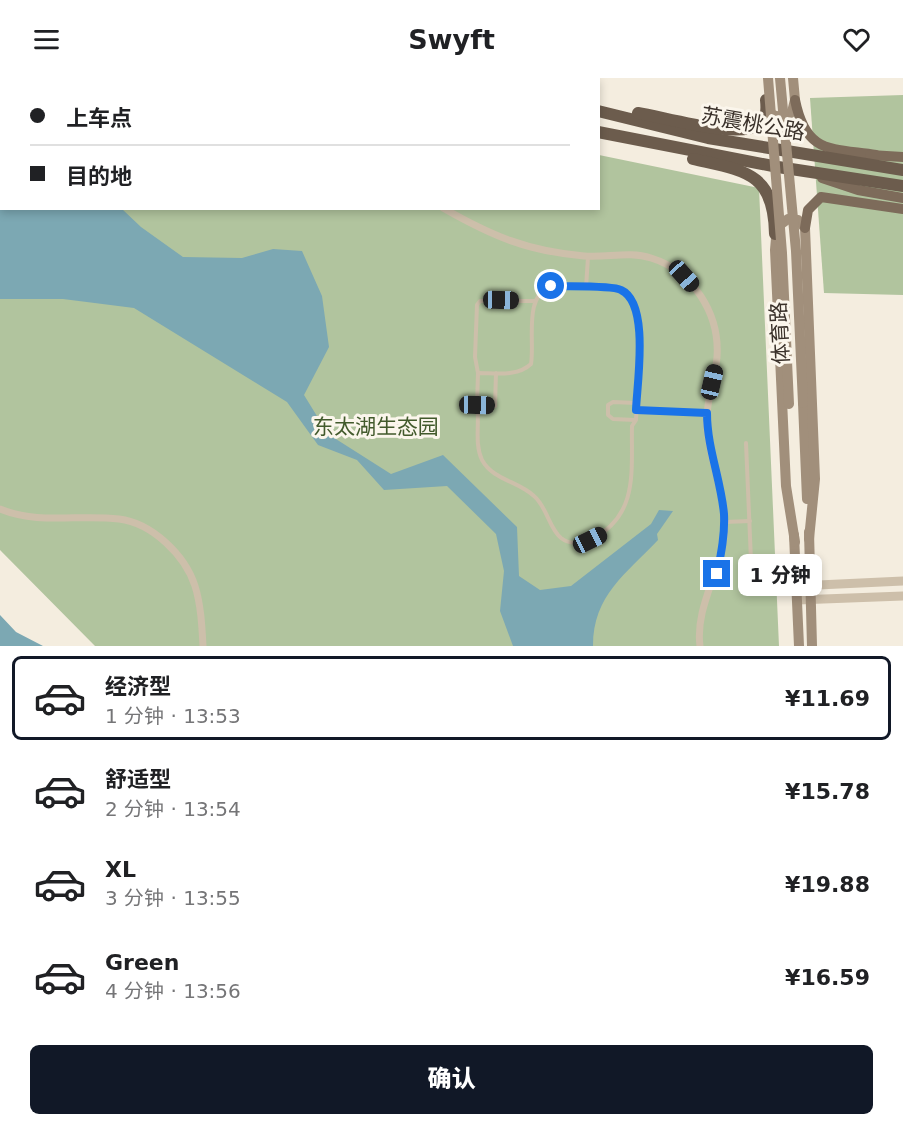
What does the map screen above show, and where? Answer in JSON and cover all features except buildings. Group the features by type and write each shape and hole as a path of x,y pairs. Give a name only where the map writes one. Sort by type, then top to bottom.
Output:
{"highway":[{"path":"600,109 741,131 759,125 767,110 766,78"},
{"name":"苏震桃公路","path":"600,110 708,138 903,170"},
{"name":"苏震桃公路","path":"600,134 802,171 903,186"},
{"path":"600,135 753,175 765,189 773,205 775,234"}],"main road":[{"name":"体育路","path":"766,78 782,253 799,642"},
{"name":"体育路","path":"780,78 796,251 812,641"},
{"path":"793,78 795,100 803,127 812,140 835,149 876,155"},
{"path":"767,110 773,116 785,116 792,112 795,100"},
{"path":"797,152 903,157"},
{"path":"802,171 858,189 903,198"},
{"path":"809,539 815,479 805,228 808,210 821,198 903,209"},
{"path":"795,542 786,486 775,234 777,227 788,219 798,220 805,228"}],"street":[{"path":"447,210 494,236 555,254 588,257 633,255 652,258 671,267 697,290 707,306 717,337 717,358 707,413 710,449 720,492 724,534 717,574 701,616 700,646"},
{"path":"0,509 32,519 121,519 155,535 183,562 195,586 203,646"},
{"path":"797,586 903,581"},
{"path":"797,600 903,596"}],"lane":[{"path":"586,288 588,257"},
{"path":"478,373 524,371 531,364 535,301 542,289 551,286 620,289 630,298 637,312 640,328 636,420 632,426 630,496 622,512 603,533 586,542 570,542 560,537 543,505 525,488 496,476 487,468 478,449 477,305 484,300 535,301"},
{"path":"477,405 495,406 496,373"},
{"path":"636,403 613,402 608,405 608,416 613,419 636,420"},
{"path":"636,410 707,413"},
{"path":"746,443 752,584"},
{"path":"724,522 750,521"}],"green space":[{"path":"903,95 903,295 824,293 810,98"},
{"name":"东太湖生态园","path":"600,155 759,188 779,646 95,646 0,550 0,210 600,210"}],"water":[{"path":"0,210 123,210 141,227 183,257 242,258 273,249 302,251 322,296 329,347 304,395 328,434 391,474 443,455 517,527 519,576 540,590 571,586 651,524 659,510 673,511 657,534 658,540 623,575 605,599 594,628 593,646 513,646 500,611 504,571 496,534 447,486 384,490 357,460 318,445 287,402 134,308 63,299 0,299"},
{"path":"0,615 16,632 43,646 0,646"}],"route":[{"path":"551,286 620,289 630,298 637,312 640,328 636,410 707,413 710,449 724,513 724,534 717,574"}]}
